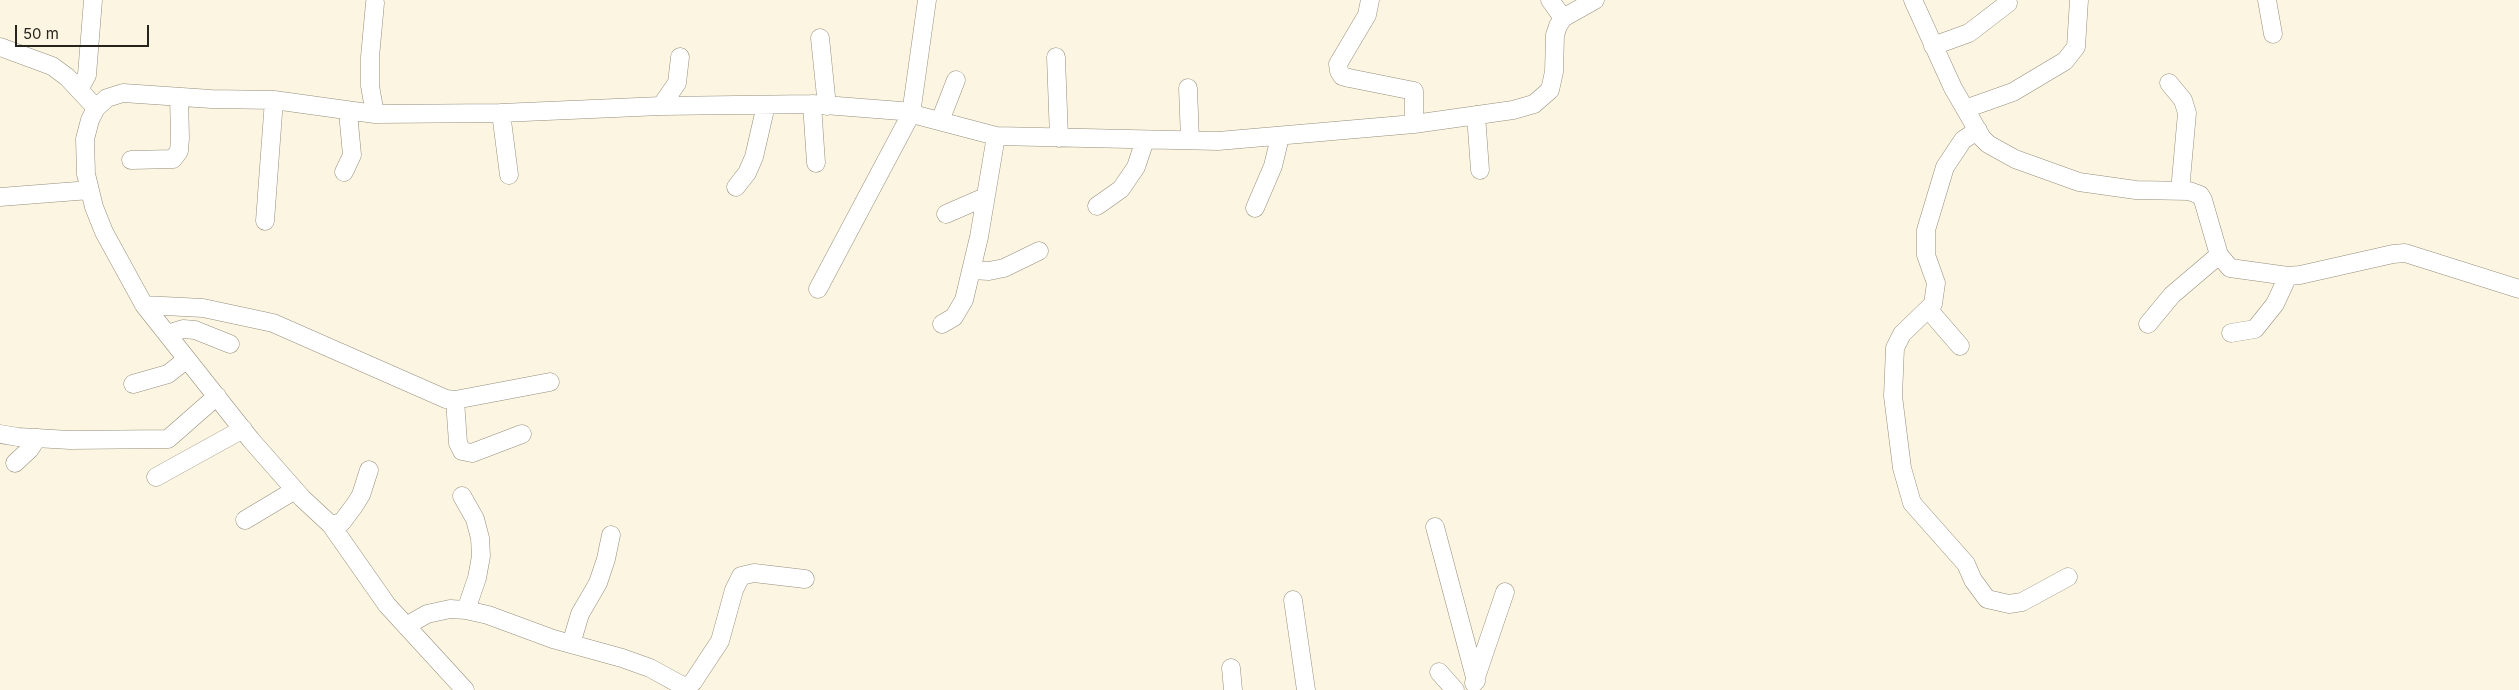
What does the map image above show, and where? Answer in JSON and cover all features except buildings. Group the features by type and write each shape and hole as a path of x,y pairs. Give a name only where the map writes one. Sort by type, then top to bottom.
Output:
{"street":[{"path":"79,90 87,75 93,0"},
{"path":"818,289 911,114 926,0"},
{"path":"1370,0 1367,15 1338,64 1339,71 1342,76 1349,78 1414,91 1414,124"},
{"path":"1550,0 1564,18"},
{"path":"465,690 387,605 331,525 295,490 243,429 144,305 104,232 86,174 85,139 96,108 107,98 124,93 274,100 348,112 375,114 502,113 661,106 820,105 911,114 996,136 1190,140 1280,136 1414,124 1513,110 1534,104 1550,90 1554,72 1555,35 1564,18 1595,0"},
{"path":"1913,0 1933,46 1965,109 1982,138 1996,150 2043,170 2079,182 2136,190 2195,193 2204,200 2219,255 2230,268 2288,276 2405,253 2519,289"},
{"path":"1965,109 2014,92 2065,61 2076,47 2078,0"},
{"path":"2267,0 2272,34"},
{"path":"375,114 370,86 370,57 376,3"},
{"path":"1933,46 1969,33 2008,3"},
{"path":"816,163 820,105 820,38"},
{"path":"0,47 46,62 67,77 96,108"},
{"path":"1056,57 1059,138"},
{"path":"661,106 677,83 680,58"},
{"path":"940,121 956,80"},
{"path":"2169,83 2183,100 2187,113 2180,191"},
{"path":"1188,88 1190,140"},
{"path":"131,160 173,159 179,151 179,97"},
{"path":"265,220 274,100"},
{"path":"736,186 747,173 754,157 766,105"},
{"path":"344,172 352,155 348,112"},
{"path":"502,113 509,176"},
{"path":"1476,116 1480,170"},
{"path":"1978,130 1957,146 1945,167 1931,208 1925,244 1936,283 1936,294 1933,304 1902,334 1894,348 1893,396 1898,450 1912,503 1966,564 1973,580 1987,599 2009,604 2022,602 2068,577"},
{"path":"942,324 954,317 959,310 971,270 996,136"},
{"path":"1255,208 1273,166 1280,136"},
{"path":"1097,206 1121,189 1136,167 1145,140"},
{"path":"0,198 90,190"},
{"path":"946,214 985,197"},
{"path":"971,270 989,271 1004,268 1039,251"},
{"path":"2148,324 2172,296 2219,255"},
{"path":"2231,332 2254,329 2275,304 2288,276"},
{"path":"144,305 202,308 273,322 381,369 436,396 454,400 550,382"},
{"path":"1928,309 1960,346"},
{"path":"167,334 183,329 195,330 230,344"},
{"path":"133,384 168,374 187,359"},
{"path":"0,434 37,438 168,439 217,396"},
{"path":"454,400 458,443 462,451 472,453 522,434"},
{"path":"156,476 243,429"},
{"path":"15,463 30,449 37,438"},
{"path":"331,525 342,522 354,506 369,470"},
{"path":"245,520 295,490"},
{"path":"462,496 475,519 480,538 481,556 477,578 466,610"},
{"path":"1435,527 1473,686"},
{"path":"570,644 580,614 598,583 606,560 611,535"},
{"path":"406,626 427,614 450,610 466,610 488,615 570,644 629,660 650,668 681,685 688,686 693,682 720,641 734,590 741,576 754,573 805,579"},
{"path":"1473,686 1505,592"},
{"path":"1294,600 1306,690"},
{"path":"1231,668 1233,690"},
{"path":"1439,672 1455,690"}]}
